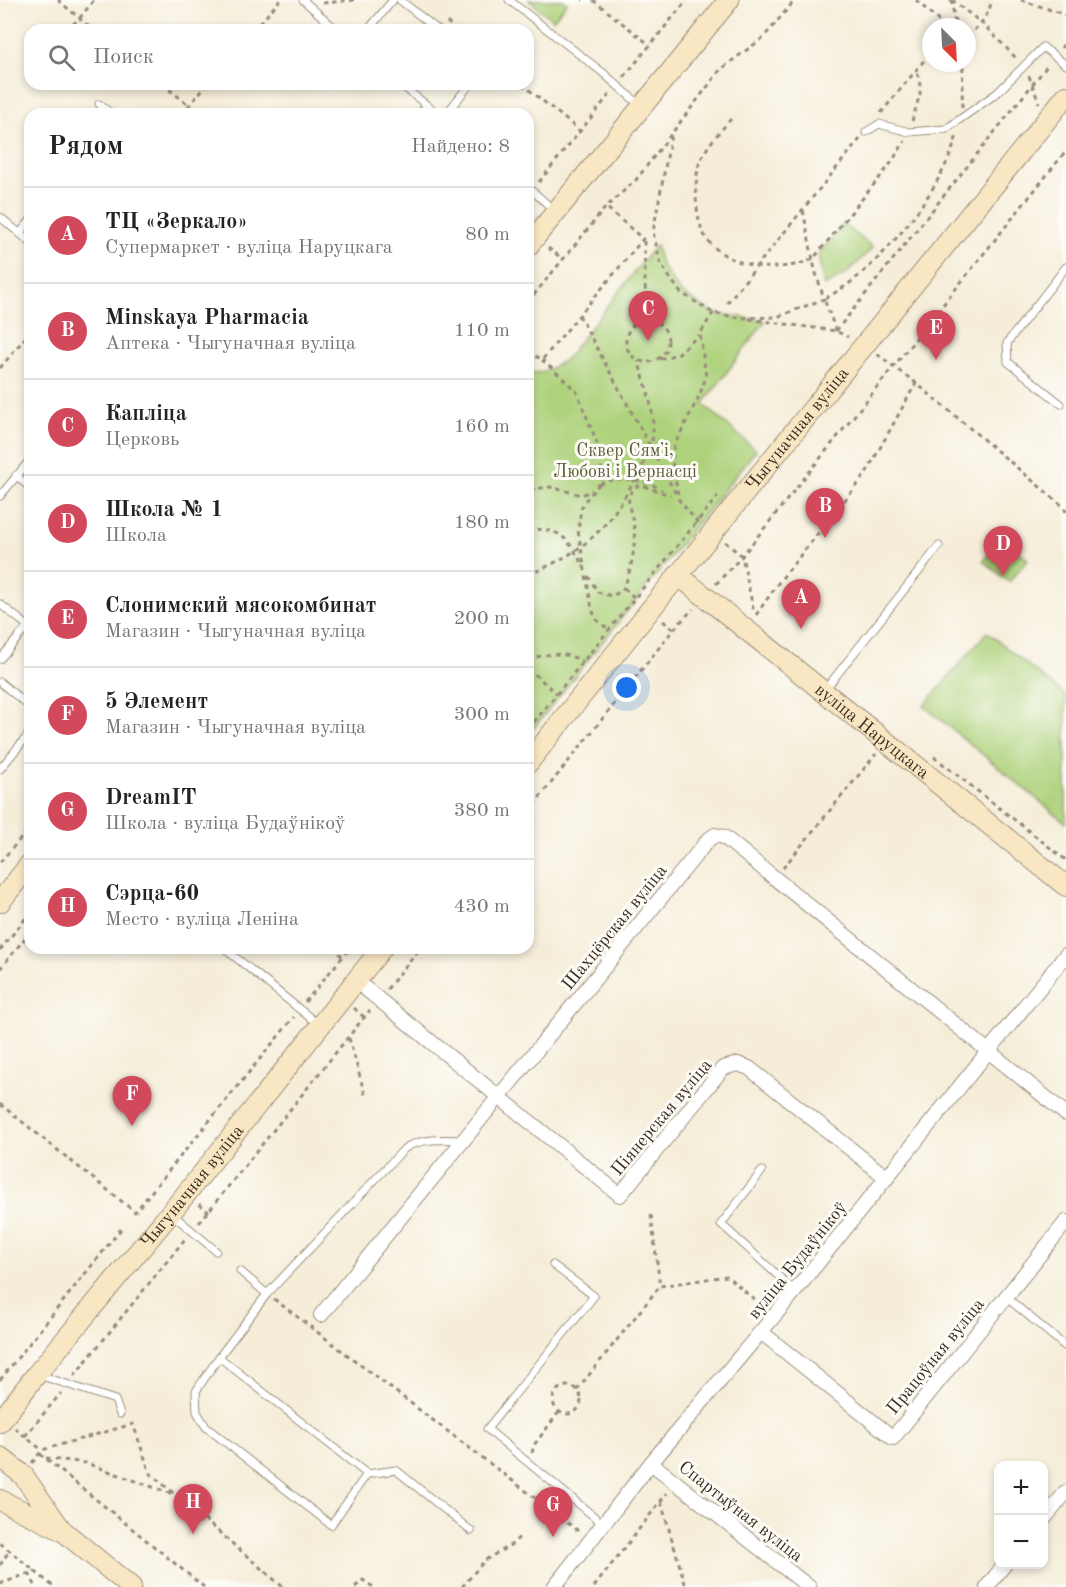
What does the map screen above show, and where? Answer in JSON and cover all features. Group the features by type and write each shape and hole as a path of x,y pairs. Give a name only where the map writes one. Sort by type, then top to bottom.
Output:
{"main road":[{"path":"534,239 729,0"},
{"name":"Чыгуначная вуліца","path":"534,755 1066,96"},
{"name":"вуліца Наруцкага","path":"678,575 1066,886"},
{"path":"0,902 24,872"},
{"name":"Чыгуначная вуліца","path":"1,1420 376,954"},
{"path":"0,1457 23,1475 63,1531"},
{"path":"0,1500 63,1531 131,1587"}],"street":[{"name":"Шахцёрская вуліца","path":"321,1315 711,837 720,835 724,837 988,1052"},
{"name":"вуліца Будаўнікоў","path":"554,1587 602,1523 888,1178 1066,955"},
{"name":"Піянерская вуліца","path":"356,981 620,1195 723,1068 730,1064 744,1065 888,1178"},
{"path":"988,1052 1066,1114"},
{"name":"Працоўная вуліца","path":"761,1332 893,1438 1066,1222"},
{"name":"Спартыўная вуліца","path":"651,1463 809,1587"},
{"path":"1047,1515 1066,1492"},
{"path":"987,1587 1001,1569"}],"lane":[{"path":"373,24 393,0"},
{"path":"400,0 430,24"},
{"path":"512,1 642,107"},
{"path":"305,2 330,24"},
{"path":"866,132 879,124 909,132 946,129 997,93 1043,46 1066,65"},
{"path":"407,90 429,108"},
{"path":"451,108 466,90"},
{"path":"99,104 104,108"},
{"path":"534,192 556,212"},
{"path":"0,217 24,237"},
{"path":"20,233 24,228"},
{"path":"1061,404 1008,362 1007,343 1066,267"},
{"path":"0,496 24,466"},
{"path":"16,475 24,482"},
{"path":"824,691 939,546"},
{"path":"0,604 24,624"},
{"path":"0,658 24,630"},
{"path":"0,682 24,702"},
{"path":"0,769 24,740"},
{"path":"231,954 319,1025"},
{"path":"367,1474 331,1525 206,1427 197,1412 196,1391 267,1294 404,1149 418,1143 463,1140"},
{"path":"762,1171 721,1224 795,1291"},
{"path":"170,1213 216,1251"},
{"path":"553,1265 594,1296 487,1429 602,1523"},
{"path":"240,1271 267,1294"},
{"path":"1005,1297 1066,1347"},
{"path":"219,1358 367,1474 396,1470 471,1531"},
{"path":"36,1375 115,1400 120,1414"}],"path":[{"path":"58,0 85,24"},
{"path":"73,24 94,0"},
{"path":"259,24 280,0"},
{"path":"305,2 354,0"},
{"path":"593,0 650,45"},
{"path":"534,183 687,0"},
{"path":"534,295 606,207 636,180 721,69 763,38 795,0"},
{"path":"916,0 935,18"},
{"path":"952,0 983,24"},
{"path":"952,0 955,18"},
{"path":"976,29 983,24 992,0"},
{"path":"1021,0 1066,15"},
{"path":"836,331 1066,42"},
{"path":"727,303 922,63"},
{"path":"731,119 709,145 698,168 696,197 699,220 709,243 725,254 747,264 777,268 800,264 813,259 889,166 906,140 920,94 920,78 915,72"},
{"path":"740,318 777,317 824,299 852,282 879,256 935,186 956,138 963,94 963,72"},
{"path":"170,90 189,105"},
{"path":"187,108 202,90"},
{"path":"529,90 580,131"},
{"path":"671,136 653,232 662,265 680,292 713,313 836,331"},
{"path":"534,804 674,629 742,556 1066,151"},
{"path":"606,207 644,239 646,319"},
{"path":"803,210 813,259 836,331"},
{"path":"542,360 644,239"},
{"path":"638,361 653,362 678,354 700,334 713,313"},
{"path":"579,315 679,500 697,522 742,556 755,618 779,582 865,475 916,383"},
{"path":"534,572 562,560 581,548 610,520 634,480 650,447 653,428 651,403 638,361 628,352 625,338 631,326 637,321 646,319 663,326 668,339 664,353 653,362"},
{"path":"679,500 672,461 675,446 706,377 700,334"},
{"path":"0,368 24,339"},
{"path":"534,355 566,381 580,398 597,443 602,472 600,485 584,502 578,531 594,614 609,630"},
{"path":"895,366 1065,510"},
{"path":"534,489 550,487 582,495 614,480 634,480 648,482 679,500"},
{"path":"534,529 548,529 566,538 586,571 594,590 611,596 624,588 634,538 634,524 629,505 630,494 642,485 670,495"},
{"path":"624,588 635,598"},
{"path":"534,658 557,654 574,656 583,662"},
{"path":"534,674 557,694"},
{"path":"775,878 886,741"},
{"path":"926,750 1066,860"},
{"path":"0,862 24,835"},
{"path":"0,950 24,920"},
{"path":"0,969 24,939"},
{"path":"339,954 343,957"},
{"path":"0,1104 135,1212 345,954"},
{"path":"26,1436 415,954"},
{"path":"349,1038 366,1098"},
{"path":"651,1215 660,1286"},
{"path":"0,1380 121,1229"},
{"path":"577,1390 660,1286 727,1276 764,1308"},
{"path":"267,1294 590,1539"},
{"path":"564,1387 577,1390 581,1398 579,1407 568,1414 559,1412 553,1405 556,1392 564,1387"},
{"path":"535,1458 532,1452 534,1445 559,1412"},
{"path":"1,1420 26,1436 42,1450 132,1424 150,1473 283,1587"},
{"path":"39,1454 204,1587"},
{"path":"44,1458 86,1463 173,1495"},
{"path":"594,1587 676,1483"},
{"path":"661,1502 686,1587"},
{"path":"539,1513 546,1505"},
{"path":"462,1587 485,1560 513,1543 520,1536"},
{"path":"0,1543 54,1587"},
{"path":"0,1565 10,1551"},
{"path":"0,1584 35,1571"},
{"path":"29,1574 36,1587"},
{"path":"355,1587 363,1580 373,1587"}],"green space":[{"path":"529,0 563,0 567,3 553,20"},
{"path":"843,224 873,247 846,274 824,286 818,255"},
{"name":"Сквер Сямʼі, Любові і Вернасці","path":"656,245 661,265 680,292 713,313 765,321 703,404 756,450 534,728 534,373 544,372 565,360"},
{"path":"1002,538 1028,559 1009,582 983,561"},
{"path":"987,632 1066,696 1066,823 924,706"}],"place":[{"name":"Капліца","path":"648,341"},
{"name":"Слонимский мясокомбинат","path":"936,360"},
{"name":"Minskaya Pharmacia","path":"825,538"},
{"name":"Школа № 1","path":"1003,576"},
{"name":"ТЦ «Зеркало»","path":"801,629"},
{"name":"5 Элемент","path":"132,1126"},
{"name":"Сэрца-60","path":"193,1534"},
{"name":"DreamIT","path":"553,1537"}]}
